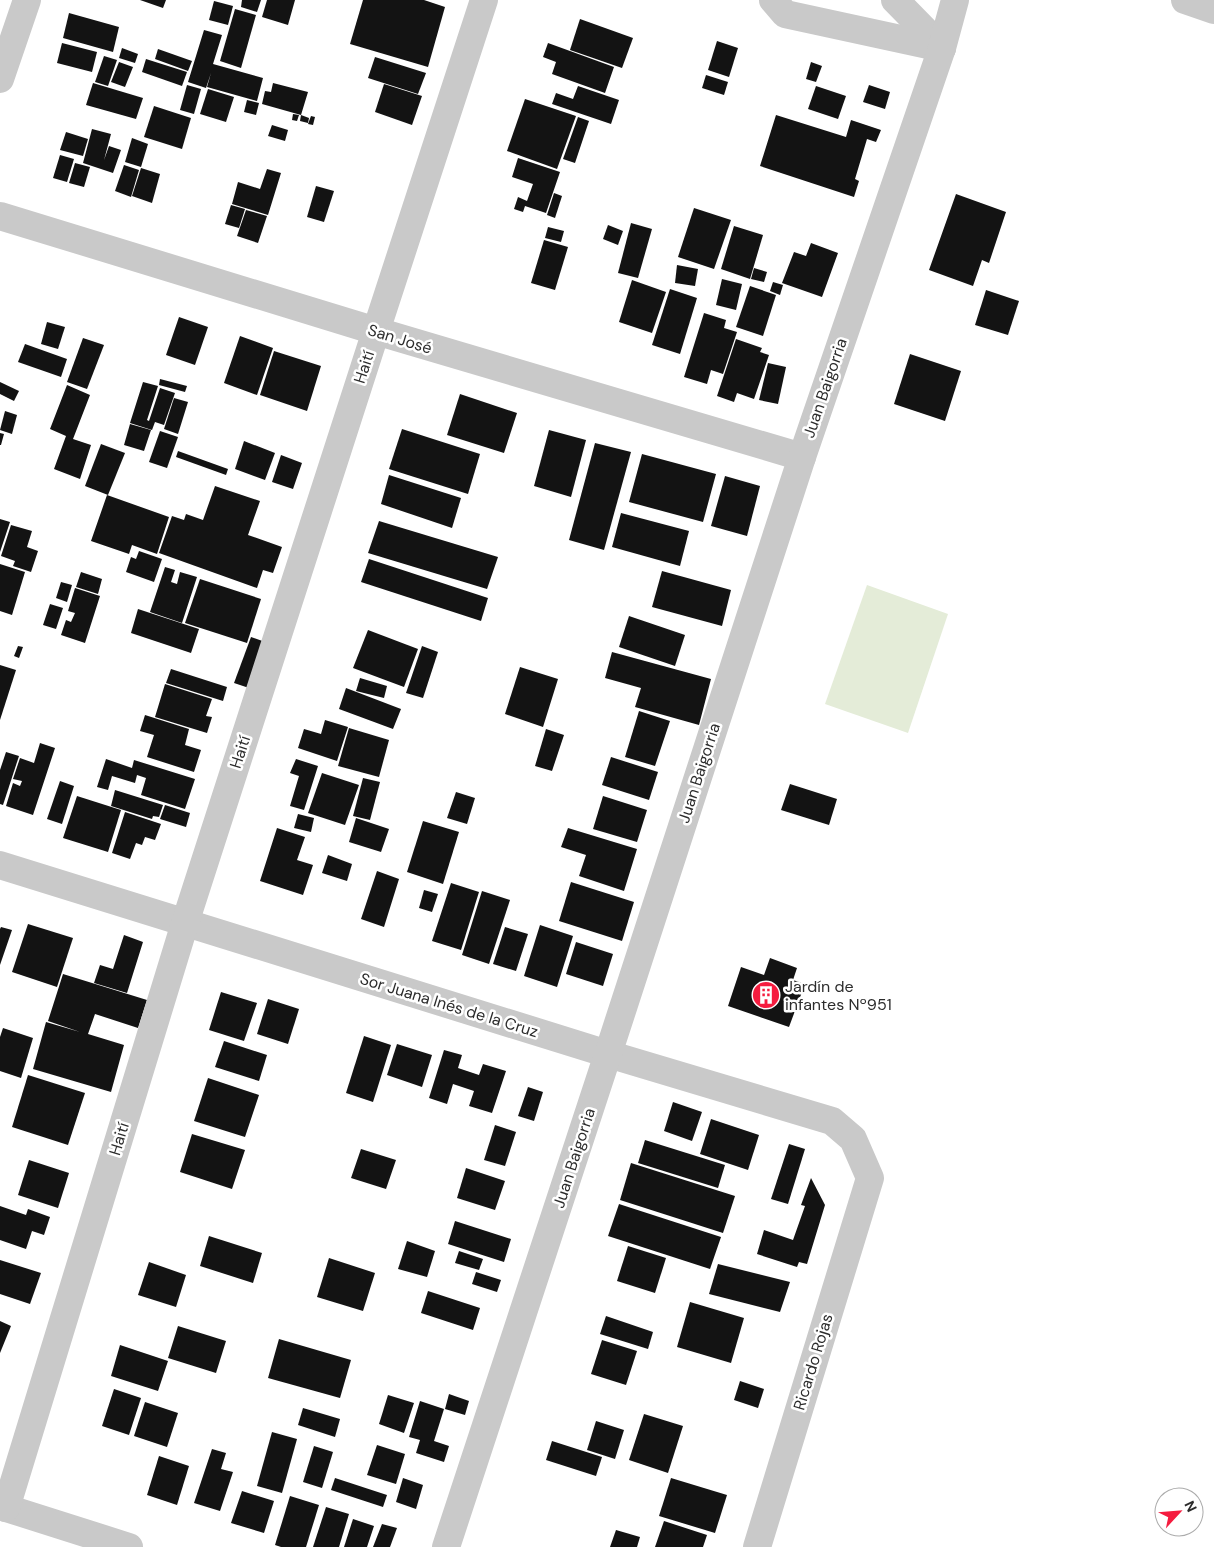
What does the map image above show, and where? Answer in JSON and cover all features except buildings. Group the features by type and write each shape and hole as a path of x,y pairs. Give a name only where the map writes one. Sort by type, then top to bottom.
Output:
{"street":[{"path":"0,79 27,0"},
{"name":"Haití","path":"3,1507 185,923 484,0"},
{"path":"773,0 785,14 942,48"},
{"path":"895,0 942,48"},
{"name":"Juan Baigorria","path":"446,1547 802,457 942,48 955,0"},
{"path":"1185,0 1214,10"},
{"name":"San José","path":"0,216 376,331 802,457"},
{"name":"Sor Juana Inés de la Cruz","path":"0,865 608,1054 832,1121 853,1139 870,1178"},
{"name":"Ricardo Rojas","path":"757,1547 870,1178"},
{"path":"3,1507 130,1547"}],"green space":[{"path":"867,585 948,614 908,733 825,704"}],"place":[{"name":"Jardín de infantes Nº951","path":"766,995"}]}
